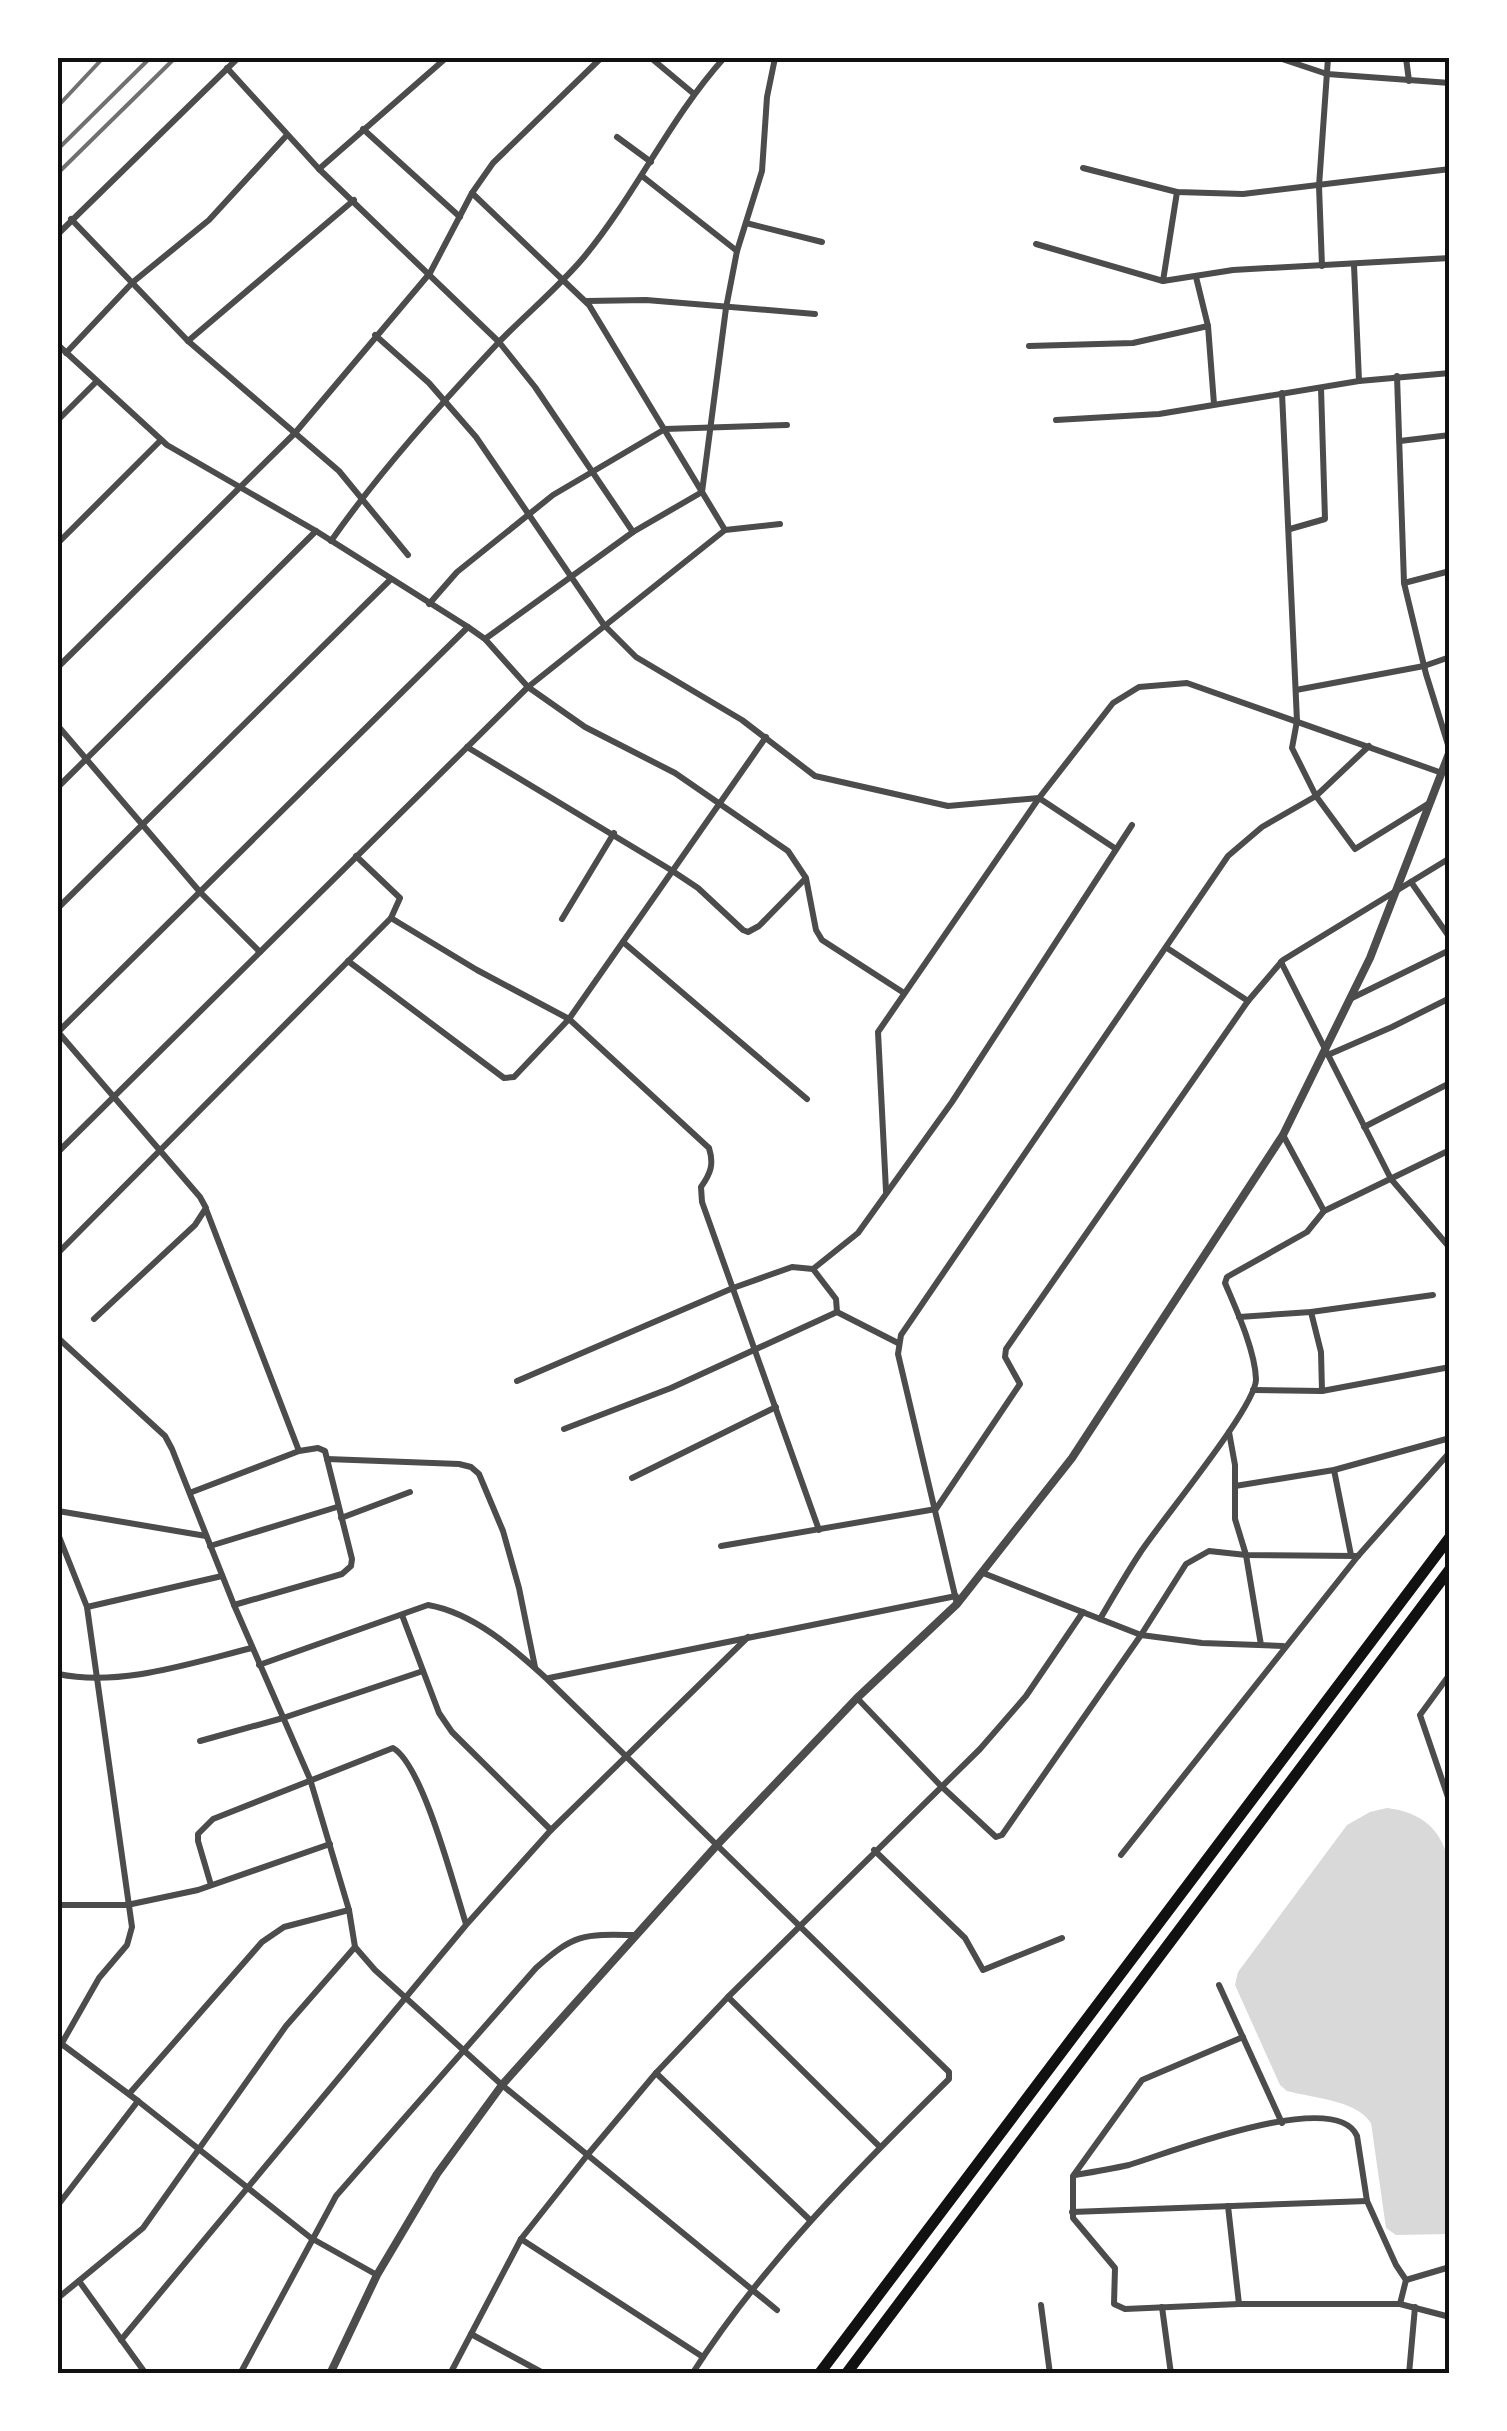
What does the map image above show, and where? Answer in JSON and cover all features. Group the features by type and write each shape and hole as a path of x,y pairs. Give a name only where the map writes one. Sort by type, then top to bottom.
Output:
{"highway":[{"path":"820,2374 1450,1537"},
{"path":"846,2374 1450,1569"}],"street":[{"path":"58,234 238,58"},
{"path":"319,170 446,58"},
{"path":"58,667 295,433 430,272 472,193 512,141 601,58"},
{"path":"651,58 694,94"},
{"path":"331,541 446,401 586,254 694,94 724,58"},
{"path":"702,492 726,308 737,251 764,157 767,96 775,58"},
{"path":"1279,58 1327,74 1450,83"},
{"path":"1322,266 1319,186 1328,58"},
{"path":"1406,58 1409,81"},
{"path":"227,68 319,170 499,342 535,387 633,532"},
{"path":"363,129 460,216"},
{"path":"66,353 132,282 208,220 287,135"},
{"path":"618,137 651,162"},
{"path":"1083,168 1176,192 1243,194 1450,169"},
{"path":"642,176 737,251"},
{"path":"1163,280 1176,192"},
{"path":"472,193 585,301 724,530"},
{"path":"188,341 354,200"},
{"path":"71,219 188,341 339,471 408,555"},
{"path":"746,222 822,242"},
{"path":"1036,244 1163,280 1233,270 1450,258"},
{"path":"1354,265 1359,381"},
{"path":"1196,277 1208,326 1214,404"},
{"path":"585,301 646,300 815,314"},
{"path":"1029,346 1133,344 1208,326"},
{"path":"375,335 446,401 476,436 604,625 636,657 766,737 815,776 948,806 1039,798 1116,849"},
{"path":"58,345 160,440 316,531 485,639 528,687 585,727 656,762 788,851 806,878 816,930 822,940 904,993"},
{"path":"1056,420 1159,414 1359,381 1450,373"},
{"path":"330,2374 377,2275 437,2174 502,2085 717,1844 983,1573 1072,1458 1283,1136 1328,1052 1399,888 1450,751 1404,583 1396,376"},
{"path":"58,420 96,382"},
{"path":"1290,528 1326,519 1320,387"},
{"path":"1282,393 1298,721 1292,748 1316,796 1356,849 1432,802"},
{"path":"429,604 457,572 528,514 590,471 664,428 787,425"},
{"path":"1400,441 1450,435"},
{"path":"58,544 160,440"},
{"path":"485,639 633,532 702,492"},
{"path":"58,1152 528,687 724,530 780,524"},
{"path":"58,787 316,531"},
{"path":"1404,583 1450,571"},
{"path":"58,908 390,580"},
{"path":"299,1451 206,1208 58,1032 468,628"},
{"path":"1296,690 1424,666 1450,657"},
{"path":"886,1191 878,1032 1039,798 1113,702 1139,687 1187,684 1442,773"},
{"path":"58,726 200,892 260,952"},
{"path":"348,961 504,1078 514,1077 569,1018 766,737"},
{"path":"956,1600 898,1343 1070,1084 1235,848 1262,827 1316,796 1369,746"},
{"path":"467,747 672,870 748,932 759,926 806,878"},
{"path":"813,1270 858,1232 952,1102 1132,825"},
{"path":"562,918 614,832"},
{"path":"58,1253 391,918 400,898 356,856"},
{"path":"721,1546 936,1509 1020,1384 1005,1358 1006,1349 1248,1001 1281,962 1450,858"},
{"path":"1410,882 1450,938"},
{"path":"391,918 476,970 569,1018 708,1148 713,1162 709,1176 700,1186 702,1202 819,1530"},
{"path":"623,942 807,1099"},
{"path":"1166,948 1248,1001"},
{"path":"1351,998 1450,950"},
{"path":"1281,962 1391,1179 1450,1248"},
{"path":"1328,1052 1392,1028 1450,998"},
{"path":"1364,1127 1450,1082"},
{"path":"1283,1136 1324,1211"},
{"path":"1100,1619 1140,1552 1254,1390 1256,1377 1225,1283 1228,1277 1306,1232 1324,1211 1450,1150"},
{"path":"94,1318 195,1224 206,1208"},
{"path":"516,1381 733,1288 792,1267 813,1270 836,1299 837,1312"},
{"path":"1239,1317 1311,1312 1433,1295"},
{"path":"837,1312 898,1343"},
{"path":"564,1429 671,1388 837,1312"},
{"path":"1311,1312 1321,1352 1322,1391"},
{"path":"58,1338 164,1436 192,1492 234,1606 310,1779 349,1910 355,1947 502,2085 777,2310"},
{"path":"1254,1390 1322,1391 1450,1367"},
{"path":"632,1478 776,1408"},
{"path":"1229,1430 1236,1465 1235,1519 1246,1555 1262,1646"},
{"path":"1235,1486 1334,1470 1450,1438"},
{"path":"192,1492 299,1451 325,1451 352,1559 346,1572 234,1606"},
{"path":"1120,1855 1354,1555 1450,1452"},
{"path":"327,1459 459,1464 479,1474 503,1530 520,1588 536,1668"},
{"path":"1334,1470 1354,1555"},
{"path":"341,1518 410,1492"},
{"path":"210,1546 337,1506"},
{"path":"58,1511 206,1536"},
{"path":"58,1534 88,1607 132,1927 127,1945 107,1966 58,2045 138,2100 312,2238 377,2275"},
{"path":"857,1698 991,1836 1002,1835 1186,1564 1208,1551 1354,1555"},
{"path":"983,1573 1140,1636 1284,1646"},
{"path":"88,1607 222,1576"},
{"path":"547,1678 956,1600"},
{"path":"259,1665 428,1605 478,1624 547,1678 949,2072 949,2080 810,2220 752,2288 692,2374"},
{"path":"450,2374 521,2239 589,2154 728,1997 980,1749 1026,1696 1083,1612"},
{"path":"402,1615 439,1713 452,1732 551,1830"},
{"path":"122,2340 466,1925 551,1830 748,1638"},
{"path":"58,1674 96,1678 126,1675 252,1648"},
{"path":"200,1742 423,1671"},
{"path":"1450,1674 1420,1715 1445,1776 1450,1803"},
{"path":"211,1885 198,1840 204,1826 227,1811 394,1748 424,1794 466,1925"},
{"path":"58,1905 127,1905 211,1885 330,1844"},
{"path":"874,1850 965,1938 983,1970 1062,1938"},
{"path":"130,2094 262,1942 284,1927 349,1910"},
{"path":"240,2374 336,2196 536,1968 574,1938 592,1934 634,1935"},
{"path":"59,2296 143,2228 286,2026 355,1947"},
{"path":"1219,1985 1282,2123"},
{"path":"728,1997 880,2147"},
{"path":"1243,2037 1142,2080 1073,2176 1073,2218 1115,2268 1114,2304 1126,2309 1400,2304 1450,2318"},
{"path":"656,2074 810,2220"},
{"path":"58,2205 138,2100"},
{"path":"1073,2176 1126,2165 1237,2130 1332,2118 1353,2126 1367,2201 1406,2280 1400,2304"},
{"path":"1072,2212 1367,2201"},
{"path":"1228,2206 1239,2304"},
{"path":"521,2239 702,2357"},
{"path":"1406,2280 1450,2267"},
{"path":"79,2280 146,2374"},
{"path":"1041,2305 1050,2374"},
{"path":"1162,2307 1171,2374"},
{"path":"1409,2374 1415,2307"},
{"path":"471,2333 545,2374"},
{"path":"943,2374 961,2374"}],"shaded area":[{"path":"1387,1808 1428,1824 1441,1841 1449,1863 1449,2234 1396,2235 1386,2228 1371,2123 1355,2109 1287,2091 1280,2085 1235,1985 1238,1972 1347,1825"}],"railway":[{"path":"58,106 103,58"},
{"path":"58,149 150,58"},
{"path":"58,173 175,58"}]}
